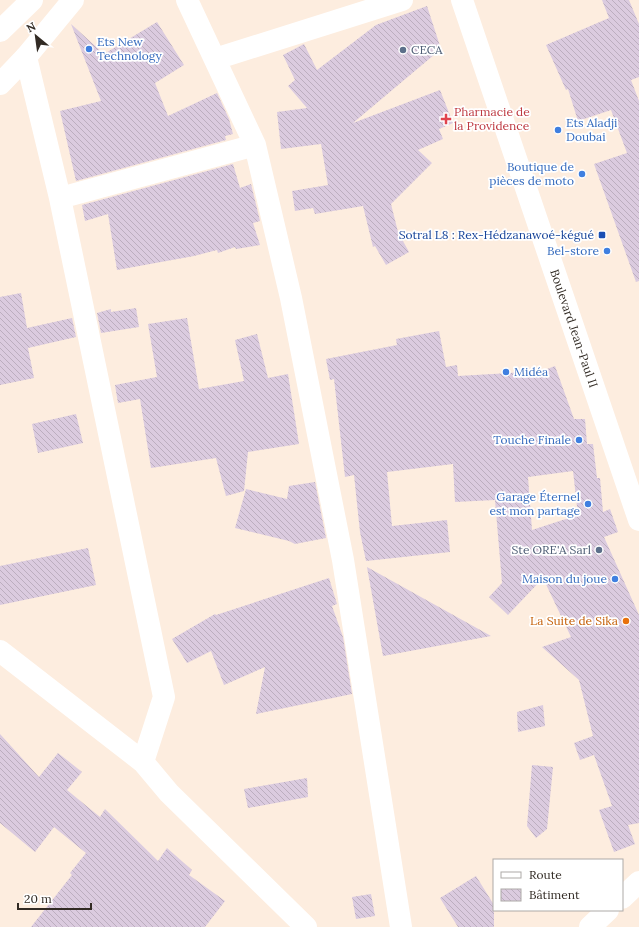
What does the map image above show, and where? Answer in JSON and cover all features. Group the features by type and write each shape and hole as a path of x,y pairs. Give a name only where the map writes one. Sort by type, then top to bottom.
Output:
{"street":[{"path":"0,31 32,0"},
{"path":"0,84 26,57 73,0"},
{"path":"187,0 255,145 291,298 343,560 401,927"},
{"path":"215,59 402,0"},
{"name":"Boulevard Jean-Paul II","path":"462,0 639,520"},
{"name":"Boulevard Jean-Paul II","path":"475,0 639,471"},
{"path":"26,57 60,198 164,697 142,762"},
{"path":"60,198 255,145"},
{"path":"0,651 142,762 169,793 306,927"},
{"path":"623,897 639,882"},
{"path":"590,927 607,911"}],"building":[{"path":"602,0 629,0 639,24 639,77 631,80 639,101 639,281 636,282 594,164 627,153 611,110 578,121 568,89 566,90 546,45 609,18"},
{"path":"427,6 441,49 353,123 440,90 453,123 439,129 443,139 418,150 432,163 391,204 398,232 409,252 386,265 375,246 373,247 363,206 315,214 313,208 295,211 292,191 328,185 321,144 281,149 277,112 307,108 288,86 295,80 283,55 304,44 317,70 376,25"},
{"path":"157,22 184,65 155,83 168,116 217,93 229,119 233,134 225,136 226,140 76,181 60,111 101,101 71,24 104,54"},
{"path":"233,164 240,188 251,184 260,221 253,223 260,245 236,249 235,247 218,253 217,250 194,256 117,270 108,214 85,221 82,205"},
{"path":"21,293 27,328 72,318 76,337 28,348 34,378 0,385 0,297"},
{"path":"136,308 139,327 101,333 97,313 111,309 111,312"},
{"path":"187,318 199,389 244,381 235,340 257,334 268,378 288,374 299,444 248,452 244,491 226,496 216,458 151,468 140,399 118,403 115,385 157,377 148,324"},
{"path":"439,331 446,367 457,365 458,376 542,371 555,366 574,419 585,419 587,444 593,444 597,478 600,478 603,512 610,509 618,532 604,537 639,615 639,823 628,825 635,844 614,852 599,810 612,806 594,755 580,760 574,743 593,736 579,680 542,647 571,637 543,578 508,615 489,597 502,583 495,500 455,502 453,464 387,472 392,526 447,520 450,552 366,561 360,532 354,475 345,477 334,379 330,380 326,359 397,345 396,339","holes":["573,471 578,515 532,530 528,477"]},
{"path":"76,414 83,443 38,453 32,424"},
{"path":"315,482 326,538 295,544 289,541 235,528 246,489 287,499 289,486"},
{"path":"88,548 96,585 0,605 0,566"},
{"path":"367,567 491,636 383,656"},
{"path":"329,578 337,604 332,606 343,637 352,694 256,714 265,667 224,685 211,651 187,663 172,639 215,614 216,615"},
{"path":"543,705 545,726 518,732 517,712"},
{"path":"0,734 39,777 58,753 82,772 67,790 100,817 105,809 158,861 167,848 192,870 189,875 225,901 205,927 31,927 72,875 70,873 86,853 54,827 35,852 0,823"},
{"path":"532,765 553,767 547,829 536,838 527,826"},
{"path":"307,778 308,797 248,808 244,789"},
{"path":"476,876 493,903 494,927 458,927 440,898"},
{"path":"371,894 375,916 356,919 352,897"}],"place":[{"name":"Ets New Technology","path":"89,49"},
{"name":"CECA","path":"403,50"},
{"name":"Pharmacie de la Providence","path":"446,119"},
{"name":"Ets Aladji Doubai","path":"558,130"},
{"name":"Boutique de pièces de moto","path":"582,174"},
{"name":"Sotral L8 : Rex-Hédzanawoé-kégué","path":"602,235"},
{"name":"Bel-store","path":"607,251"},
{"name":"Midéa","path":"506,372"},
{"name":"Touche Finale","path":"579,440"},
{"name":"Garage Éternel est mon partage","path":"588,504"},
{"name":"Ste ORE'A Sarl","path":"599,550"},
{"name":"Maison du joue","path":"615,579"},
{"name":"La Suite de Sika","path":"626,621"}]}
